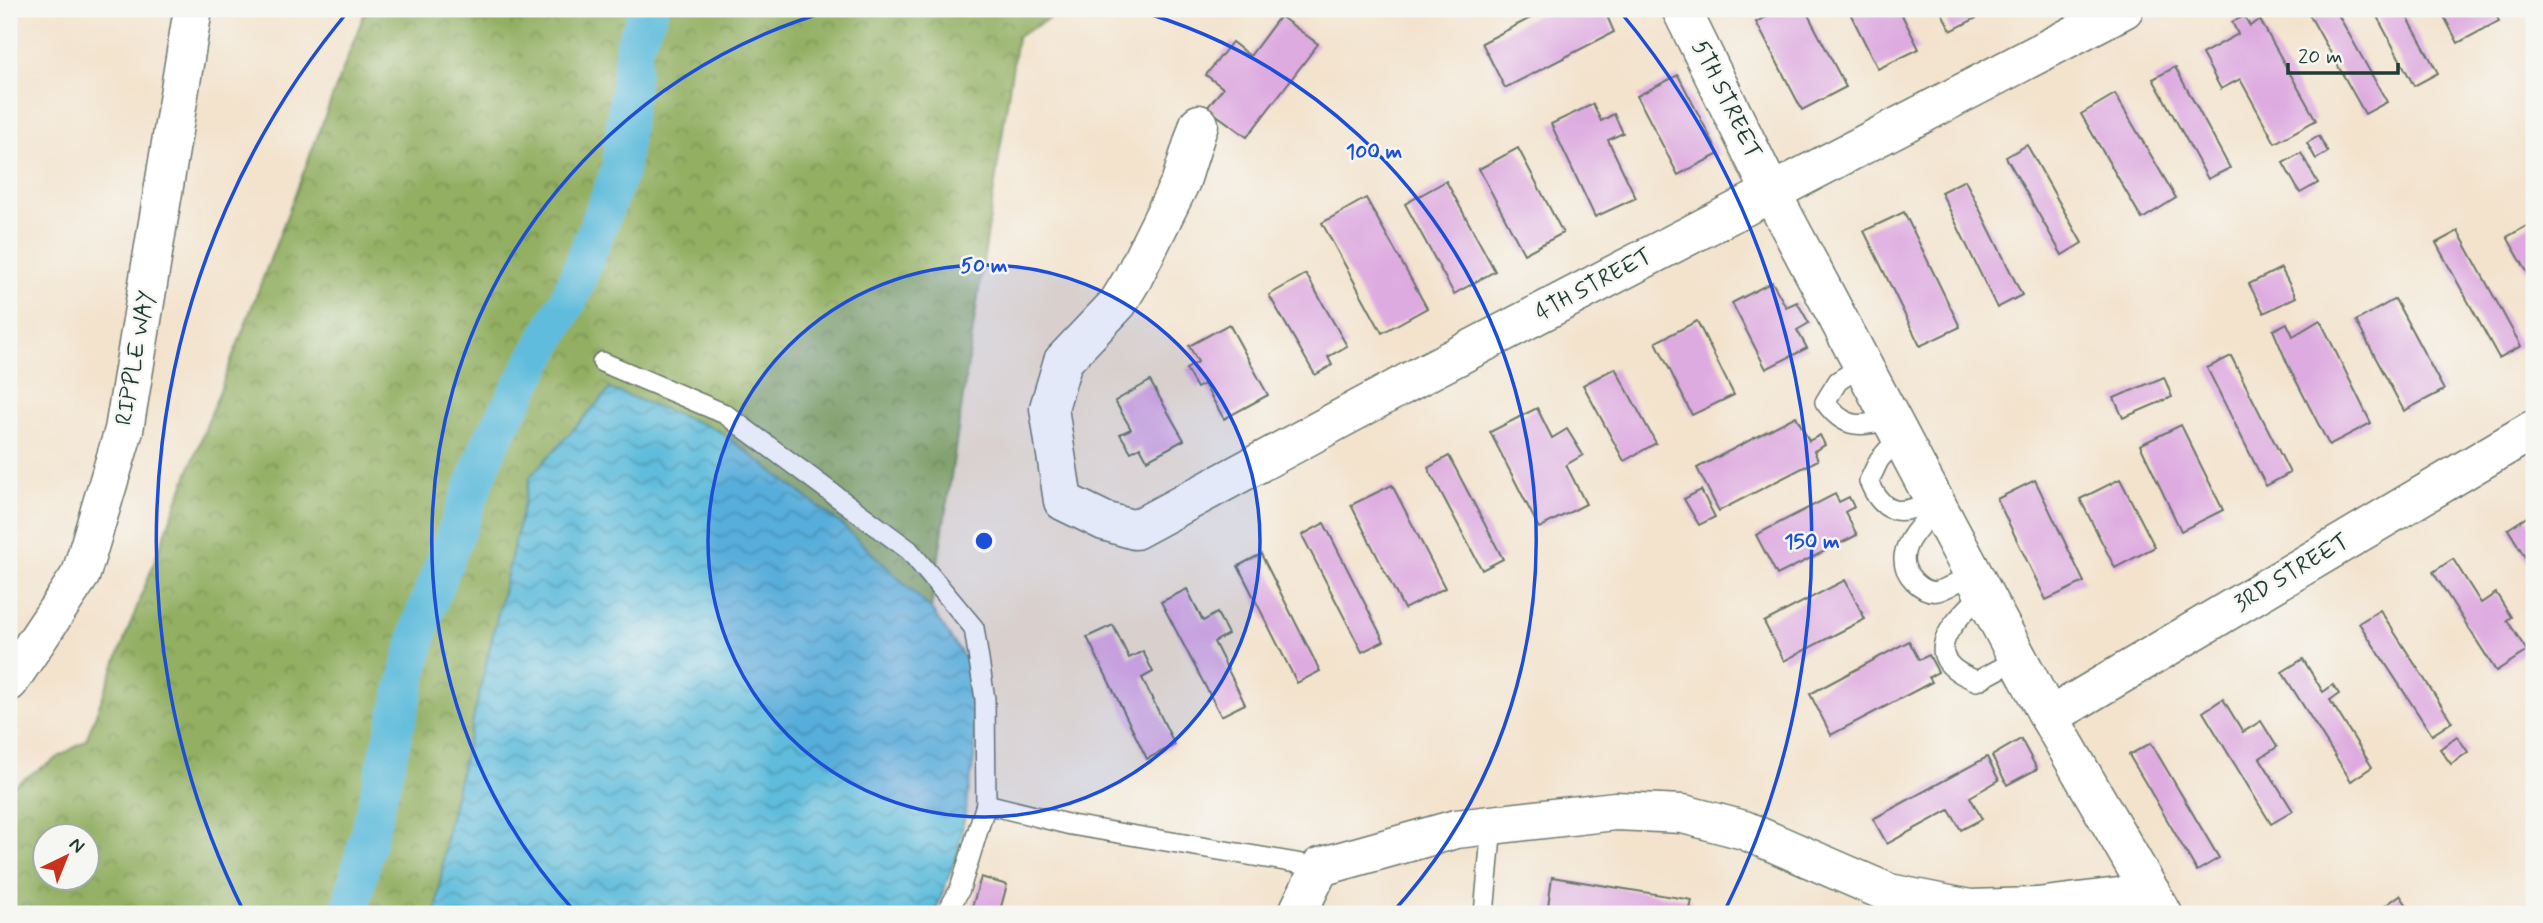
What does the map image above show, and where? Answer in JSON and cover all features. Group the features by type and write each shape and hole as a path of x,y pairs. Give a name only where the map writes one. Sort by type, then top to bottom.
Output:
{"street":[{"name":"RIPPLE WAY","path":"9,682 81,574 124,430 193,9"},
{"name":"5TH STREET","path":"1681,9 1770,192 2018,659 2157,904"},
{"name":"4TH STREET","path":"1199,124 1181,181 1133,278 1118,303 1063,361 1049,408 1063,501 1104,521 1135,530 1277,455 1357,409 2124,9"},
{"name":"3RD STREET","path":"2049,717 2534,429"},
{"path":"1297,914 1320,867 1456,829 1615,811 1683,814 1744,830 1889,893 1970,909 2157,904"}],"lane":[{"path":"602,362 725,414 909,551 974,628 985,699 986,804 960,889 946,914"},
{"path":"1863,365 1838,381 1825,402 1835,416 1851,424 1895,427"},
{"path":"1936,504 1912,534 1903,552 1903,563 1910,577 1921,588 1936,592 1978,583"},
{"path":"1978,583 1949,628 1944,643 1948,663 1962,675 1977,681 2018,659"},
{"path":"986,804 1071,825 1320,867"},
{"path":"1484,914 1492,825"}],"green space":[{"path":"366,9 1066,9 1017,37 931,609 841,524 718,430 530,477 448,826 436,914 9,914 9,788 86,740"}],"water":[{"path":"610,389 718,430 841,524 931,609 973,670 975,753 959,849 935,914 436,914 448,826 530,477"}],"building":[{"path":"1548,9 1604,9 1614,32 1505,88 1482,43"},
{"path":"1782,9 1805,9 1846,87 1802,110 1756,22"},
{"path":"1848,9 1899,9 1919,49 1878,69"},
{"path":"1940,9 1986,9 1988,12 1951,31"},
{"path":"2306,9 2335,9 2387,102 2365,114"},
{"path":"2373,9 2403,9 2438,73 2414,86"},
{"path":"2440,9 2493,9 2499,21 2458,43"},
{"path":"1280,16 1318,44 1247,137 1207,108 1223,88 1206,75 1232,42 1250,56"},
{"path":"2244,16 2250,26 2260,20 2316,120 2275,143 2240,79 2221,89 2202,54 2238,34 2232,22"},
{"path":"2175,67 2230,168 2208,179 2153,79"},
{"path":"1678,75 1719,154 1678,175 1637,96"},
{"path":"2115,94 2176,198 2142,219 2081,114"},
{"path":"1593,104 1601,121 1614,114 1623,133 1608,140 1636,198 1595,217 1551,124"},
{"path":"2319,136 2328,152 2316,159 2307,143"},
{"path":"2027,145 2082,243 2062,255 2006,157"},
{"path":"1518,148 1563,233 1524,254 1479,169"},
{"path":"2301,153 2318,183 2300,193 2283,163"},
{"path":"1965,180 2022,295 1997,308 1941,192"},
{"path":"1446,181 1495,271 1454,294 1405,204"},
{"path":"1366,198 1427,308 1382,333 1322,223"},
{"path":"1904,212 1960,327 1920,346 1864,231"},
{"path":"2534,222 2534,284 2507,237"},
{"path":"2458,231 2521,346 2499,358 2436,243"},
{"path":"2281,268 2296,297 2264,313 2249,284"},
{"path":"1306,274 1347,346 1328,357 1332,365 1315,375 1269,295"},
{"path":"1772,282 1786,307 1797,302 1809,323 1797,330 1807,348 1766,369 1732,303"},
{"path":"2395,299 2444,390 2404,411 2356,321"},
{"path":"2320,320 2371,423 2329,445 2273,330 2287,323 2293,336"},
{"path":"1697,321 1734,395 1692,415 1656,342"},
{"path":"1229,324 1268,395 1224,419 1204,384 1197,388 1186,369 1198,362 1189,346"},
{"path":"2231,356 2290,473 2266,486 2207,368"},
{"path":"1615,368 1656,443 1624,461 1583,385"},
{"path":"2164,377 2172,397 2123,418 2114,398"},
{"path":"1150,381 1184,440 1147,460 1140,447 1131,452 1120,434 1131,429 1115,401"},
{"path":"1537,408 1552,438 1567,429 1583,455 1566,465 1586,504 1539,528 1490,432"},
{"path":"1796,416 1809,441 1820,435 1825,445 1814,451 1818,460 1719,511 1697,468"},
{"path":"2181,425 2223,510 2181,531 2140,445"},
{"path":"1449,456 1503,559 1482,570 1428,468"},
{"path":"2120,479 2155,547 2115,568 2080,499"},
{"path":"2035,480 2084,582 2046,600 1997,499"},
{"path":"1392,485 1445,588 1404,609 1351,505"},
{"path":"1701,490 1715,517 1699,525 1684,499"},
{"path":"1835,494 1839,502 1849,497 1854,507 1845,512 1857,535 1777,575 1756,535"},
{"path":"2527,517 2534,529 2534,572 2508,529"},
{"path":"1324,523 1384,641 1362,652 1302,535"},
{"path":"1261,554 1320,671 1297,683 1238,566"},
{"path":"2453,559 2481,603 2496,593 2511,617 2507,620 2527,651 2496,671 2433,572"},
{"path":"1845,580 1865,619 1784,661 1764,622"},
{"path":"1187,589 1203,621 1217,613 1228,634 1214,642 1245,704 1221,716 1161,602"},
{"path":"2380,610 2452,722 2432,735 2359,623"},
{"path":"1113,625 1129,658 1143,651 1153,672 1142,678 1175,745 1147,759 1087,637"},
{"path":"1909,641 1919,660 1929,655 1938,672 1929,677 1932,682 1831,735 1810,694"},
{"path":"2303,659 2323,692 2333,685 2339,694 2330,700 2372,767 2351,781 2282,672"},
{"path":"2223,699 2243,732 2261,721 2277,747 2260,758 2293,811 2271,824 2203,712"},
{"path":"2457,736 2468,752 2451,764 2440,749"},
{"path":"2021,739 2037,769 2007,785 1992,756"},
{"path":"2151,743 2219,858 2197,871 2129,755"},
{"path":"1987,757 1999,780 1970,797 1982,819 1961,830 1949,810 1887,844 1873,819"},
{"path":"981,877 1007,885 999,914 970,914"},
{"path":"1552,877 1692,900 1689,914 1547,914"},
{"path":"2400,895 2410,910 2404,914 2385,914 2381,909"}],"waterway":[{"path":"349,914 422,620 489,446 570,297 620,170 634,45 650,9"}]}
